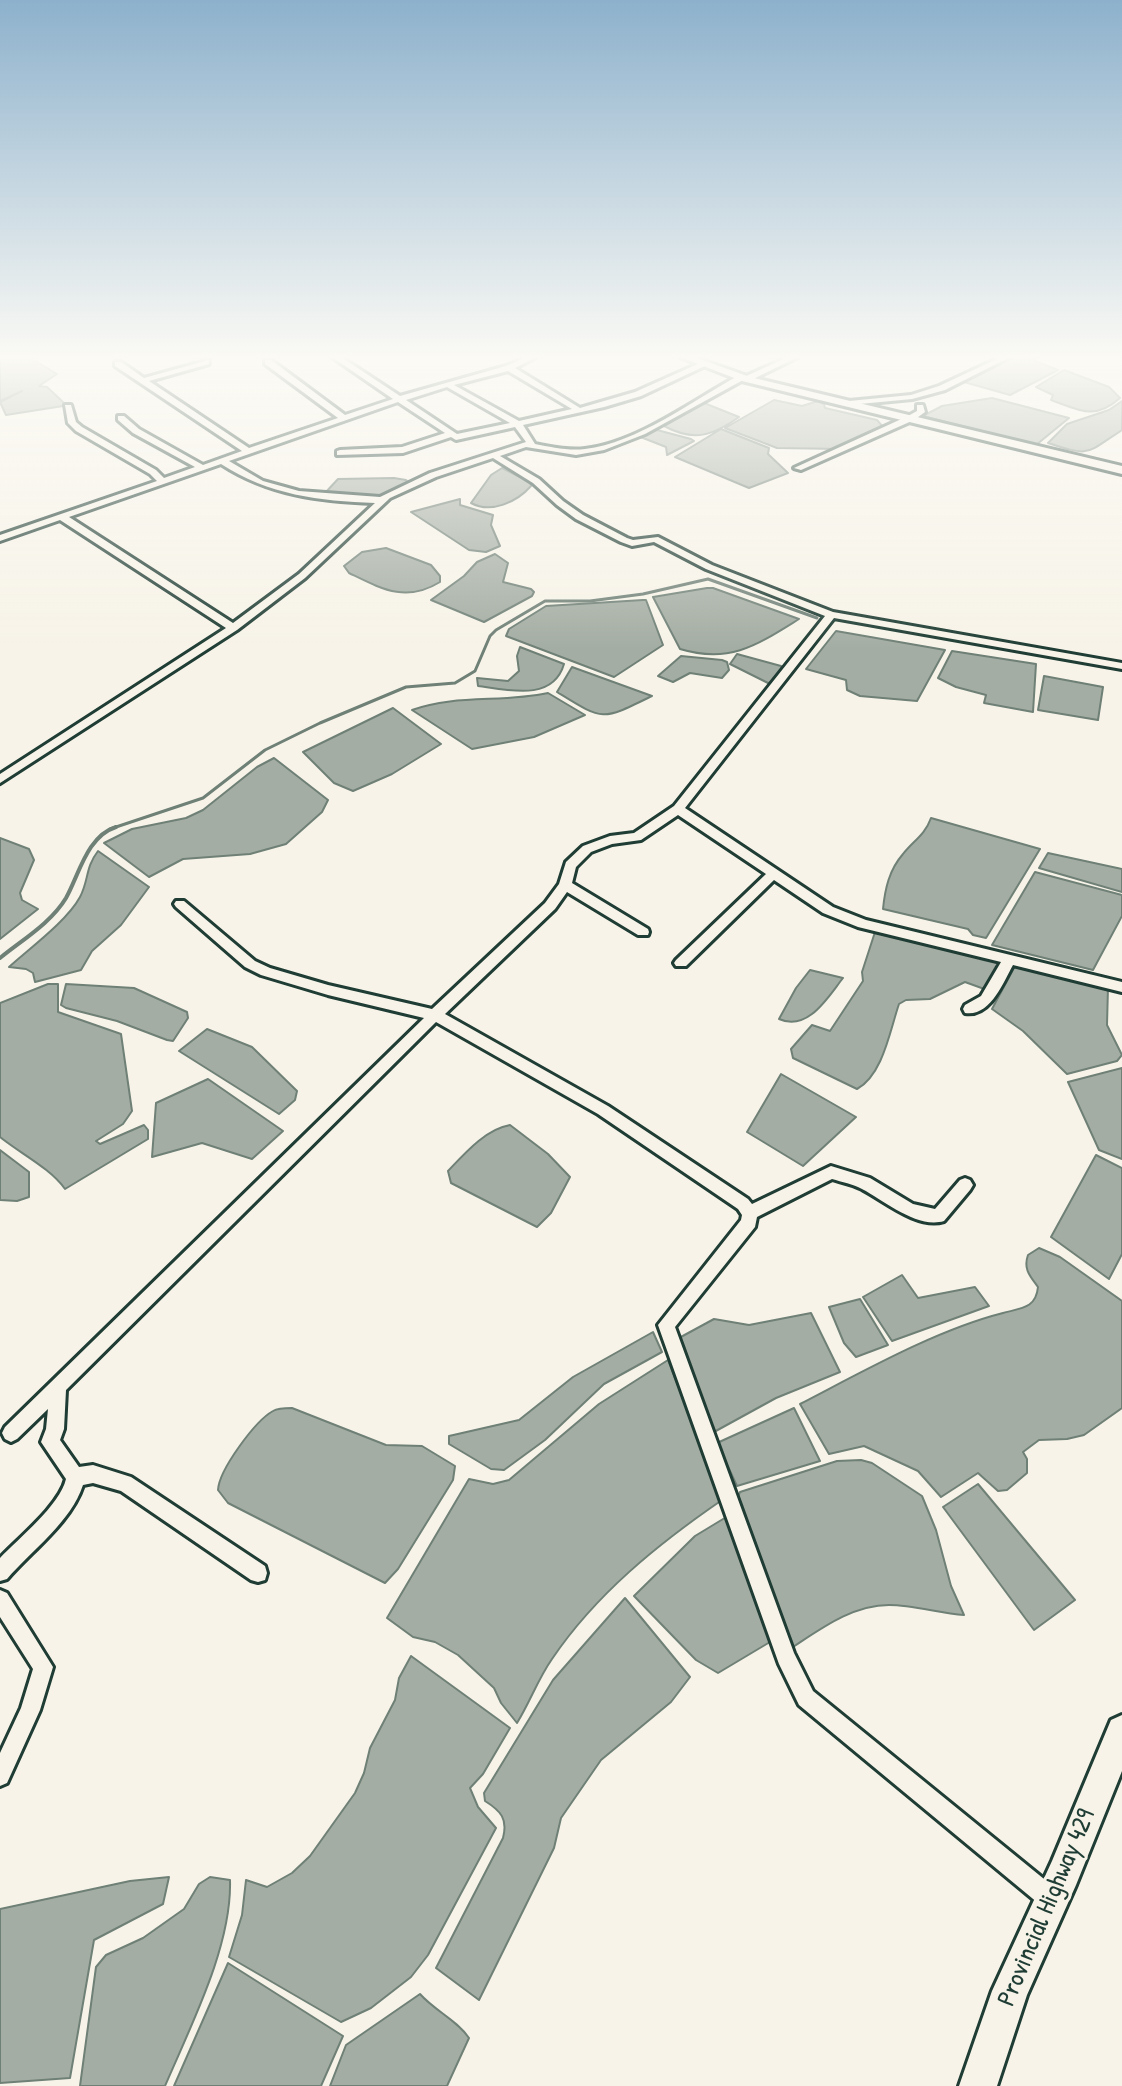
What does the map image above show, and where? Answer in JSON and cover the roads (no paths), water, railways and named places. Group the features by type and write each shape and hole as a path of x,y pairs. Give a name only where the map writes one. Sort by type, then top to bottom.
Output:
{"main road":[{"name":"Provincial Highway 429","path":"978,2086 1010,1991 1052,1900 1122,1731"}],"street":[{"path":"123,454 153,472 163,482"},
{"path":"178,454 203,468"},
{"path":"0,538 242,454"},
{"path":"798,468 829,454"},
{"path":"1058,454 1122,470"},
{"path":"1,763 5,776 233,628 302,576 382,500 433,475 494,455 508,467 540,484 573,515 624,540 632,543 655,539 709,567 831,615 1122,666"},
{"path":"222,461 242,476 269,488 334,499 382,500"},
{"path":"62,517 233,628"},
{"path":"11,1433 435,1015 550,906 565,885 570,865 587,849 610,840 637,837 678,809 831,615"},
{"path":"678,809 828,910 863,924 1122,987"},
{"path":"681,963 773,874"},
{"path":"565,885 643,932"},
{"path":"180,904 250,964 266,972 435,1015 603,1110 743,1204 750,1213 749,1222 666,1325 786,1657 806,1698 1052,1900"},
{"path":"970,1009 986,1000 1010,959"},
{"path":"750,1213 831,1172 865,1183 910,1210 938,1216 965,1185"},
{"path":"0,1572 67,1500 76,1485 75,1477 50,1442 55,1429 58,1388"},
{"path":"75,1477 93,1474 125,1483 258,1573"},
{"path":"0,1600 43,1667 30,1710 0,1776"}],"waterway":[{"path":"116,827 203,798 265,750 320,723 406,687 455,683 475,671 490,636 496,630 545,601 590,601 643,594 708,579 817,618"},
{"path":"0,958 36,931 60,907 91,847 116,827"},
{"path":"110,829 116,827"}]}
